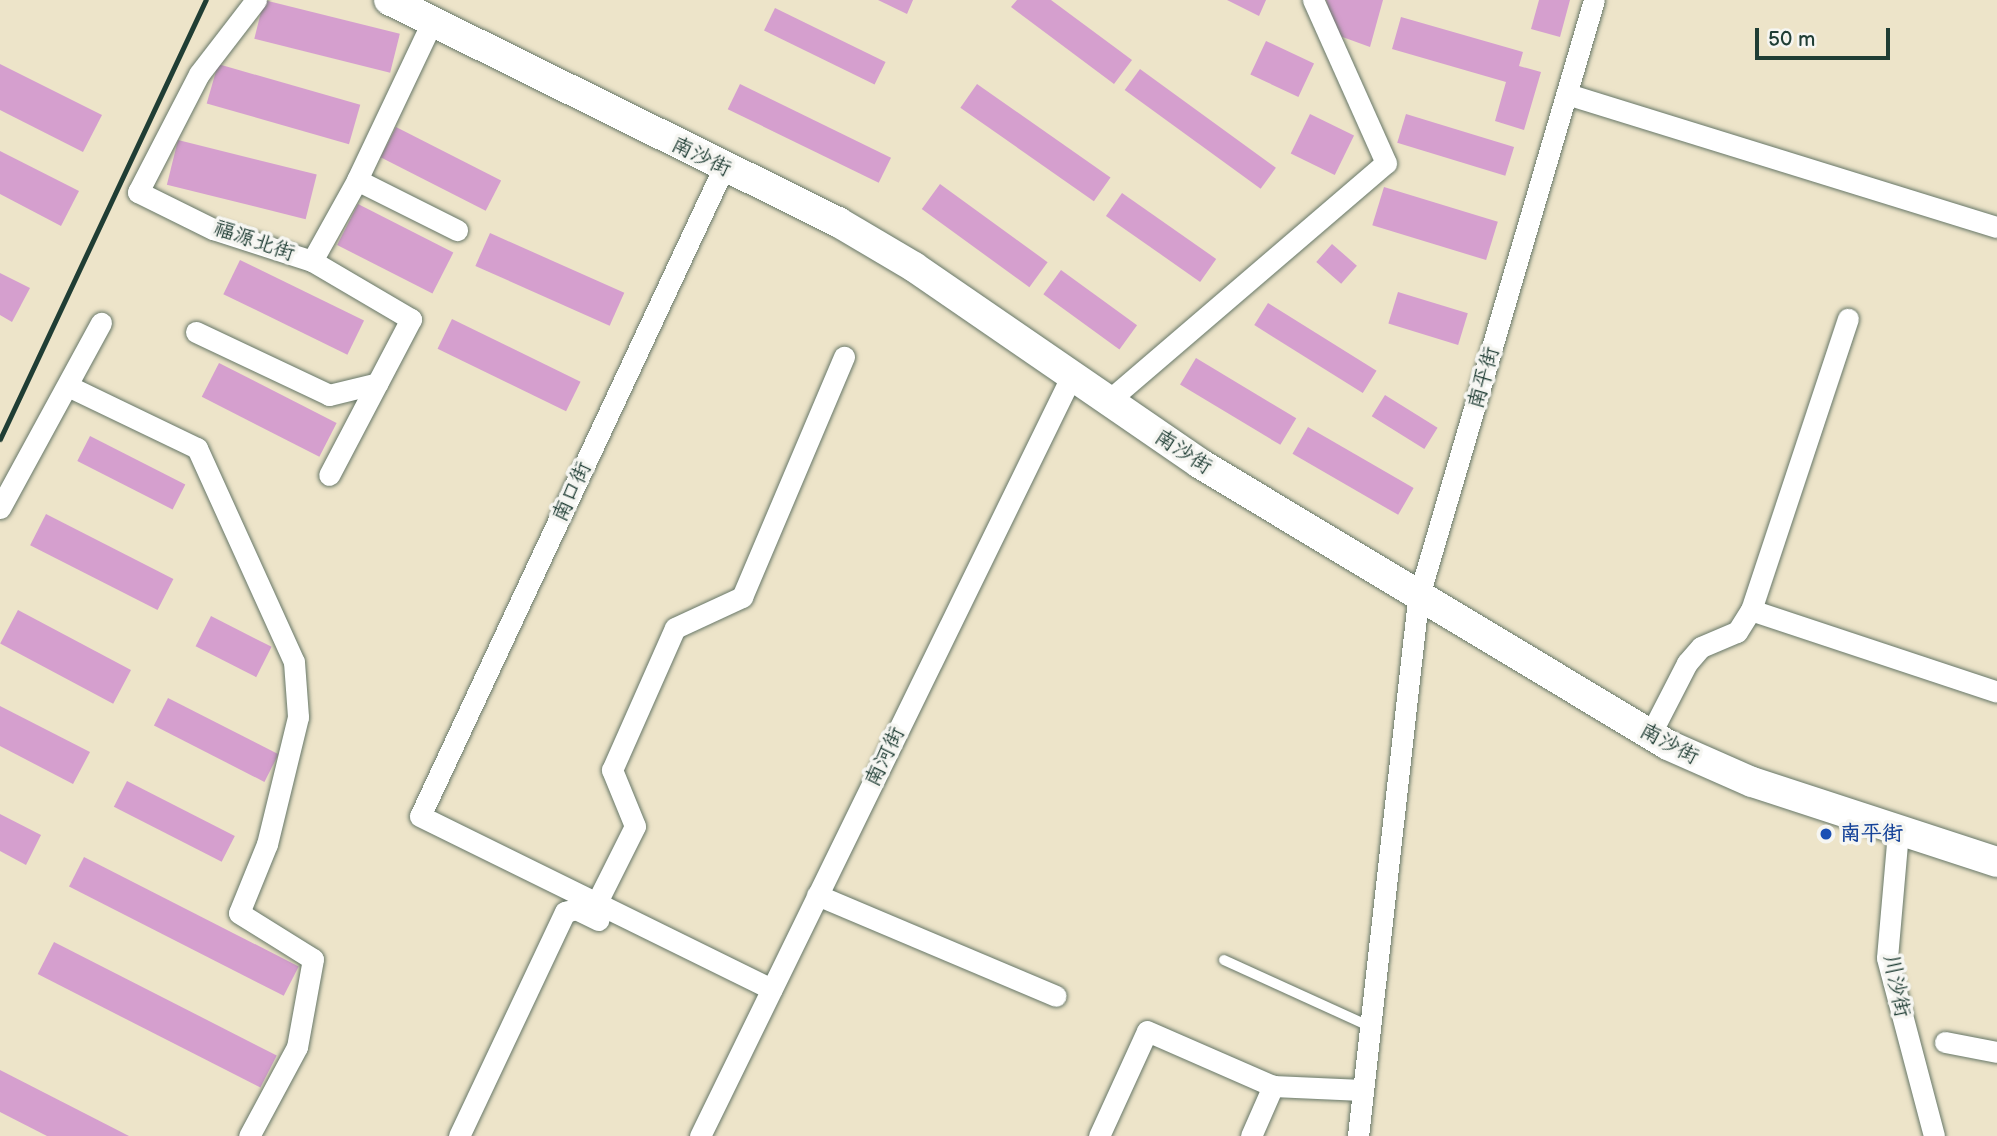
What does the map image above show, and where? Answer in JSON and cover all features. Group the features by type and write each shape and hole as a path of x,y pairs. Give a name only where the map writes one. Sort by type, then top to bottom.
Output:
{"street":[{"name":"福源北街","path":"256,0 199,74 138,192 213,229 312,261 411,319 329,475"},
{"name":"南沙街","path":"389,0 914,267 1070,379 1418,599 1650,735 1709,765 1898,832 1997,862"},
{"path":"1107,402 1385,163 1313,0"},
{"name":"南平街","path":"1357,1136 1418,599 1594,0"},
{"path":"312,261 357,180 432,22"},
{"path":"1567,94 1997,227"},
{"name":"南口街","path":"596,904 420,816 723,169"},
{"path":"357,180 457,230"},
{"path":"1650,735 1687,663 1701,647 1737,632 1751,610 1848,319"},
{"path":"0,508 69,387 101,323"},
{"path":"197,332 329,395 378,383"},
{"path":"772,989 596,904 635,826 612,770 675,628 742,597 844,357"},
{"name":"南河街","path":"700,1136 1070,379"},
{"path":"69,387 197,448 294,662 298,717 267,844 239,913 313,959 298,1047 250,1136"},
{"path":"1751,610 1997,692"},
{"name":"川沙街","path":"1898,832 1887,958 1934,1136"},
{"path":"817,895 1056,996"},
{"path":"459,1136 565,912 576,909 659,948 680,945"},
{"path":"1099,1136 1147,1031 1273,1086 1362,1090"},
{"path":"1945,1042 1997,1052"},
{"path":"1251,1136 1273,1086"}],"lane":[{"path":"1224,960 1369,1026"}],"building":[{"path":"264,0 400,34 390,73 254,39"},
{"path":"878,0 913,0 907,14"},
{"path":"1017,0 1051,0 1132,60 1114,84 1011,7"},
{"path":"1227,0 1266,0 1259,16"},
{"path":"1326,0 1383,0 1370,47 1337,35"},
{"path":"1539,0 1570,0 1560,37 1531,29"},
{"path":"775,8 886,62 875,84 764,30"},
{"path":"1401,17 1523,52 1519,66 1541,72 1524,130 1495,121 1506,82 1392,49"},
{"path":"1266,41 1314,63 1298,97 1250,75"},
{"path":"0,64 102,115 83,152 0,110"},
{"path":"218,64 360,105 349,144 207,103"},
{"path":"1140,69 1276,168 1261,189 1125,90"},
{"path":"740,84 891,158 879,183 728,109"},
{"path":"977,84 1111,177 1094,201 960,108"},
{"path":"1310,114 1354,135 1335,175 1291,154"},
{"path":"1406,114 1514,147 1505,176 1397,143"},
{"path":"396,127 501,181 486,211 381,157"},
{"path":"178,140 317,175 306,219 167,185"},
{"path":"0,151 79,191 61,226 0,194"},
{"path":"940,184 1048,262 1029,287 922,209"},
{"path":"1384,187 1498,222 1486,260 1372,225"},
{"path":"1122,193 1216,259 1200,282 1106,216"},
{"path":"358,204 453,253 432,294 337,245"},
{"path":"490,233 624,293 610,326 475,266"},
{"path":"1332,244 1357,266 1341,284 1316,262"},
{"path":"240,260 364,320 347,355 223,294"},
{"path":"1061,270 1137,325 1119,350 1043,294"},
{"path":"0,273 30,288 12,322 0,315"},
{"path":"1398,292 1468,313 1458,345 1388,324"},
{"path":"1268,303 1377,371 1363,393 1254,325"},
{"path":"452,319 581,382 566,411 438,349"},
{"path":"1196,358 1296,418 1280,445 1180,385"},
{"path":"219,363 337,423 319,457 202,397"},
{"path":"1385,395 1438,428 1424,449 1372,416"},
{"path":"1308,427 1414,488 1398,515 1292,454"},
{"path":"90,436 185,485 173,510 77,461"},
{"path":"46,514 173,579 158,610 30,545"},
{"path":"18,610 131,670 113,704 0,644"},
{"path":"211,616 272,647 256,677 196,646"},
{"path":"168,698 278,754 264,782 154,726"},
{"path":"0,706 90,752 73,784 0,746"},
{"path":"127,781 235,836 222,862 114,807"},
{"path":"0,814 41,835 26,865 0,851"},
{"path":"84,857 299,966 284,996 69,886"},
{"path":"54,942 277,1055 260,1088 38,974"},
{"path":"0,1070 129,1136 47,1136 0,1112"}],"railway":[{"path":"0,439 206,0"}],"place":[{"name":"南平街","path":"1826,834"}]}
